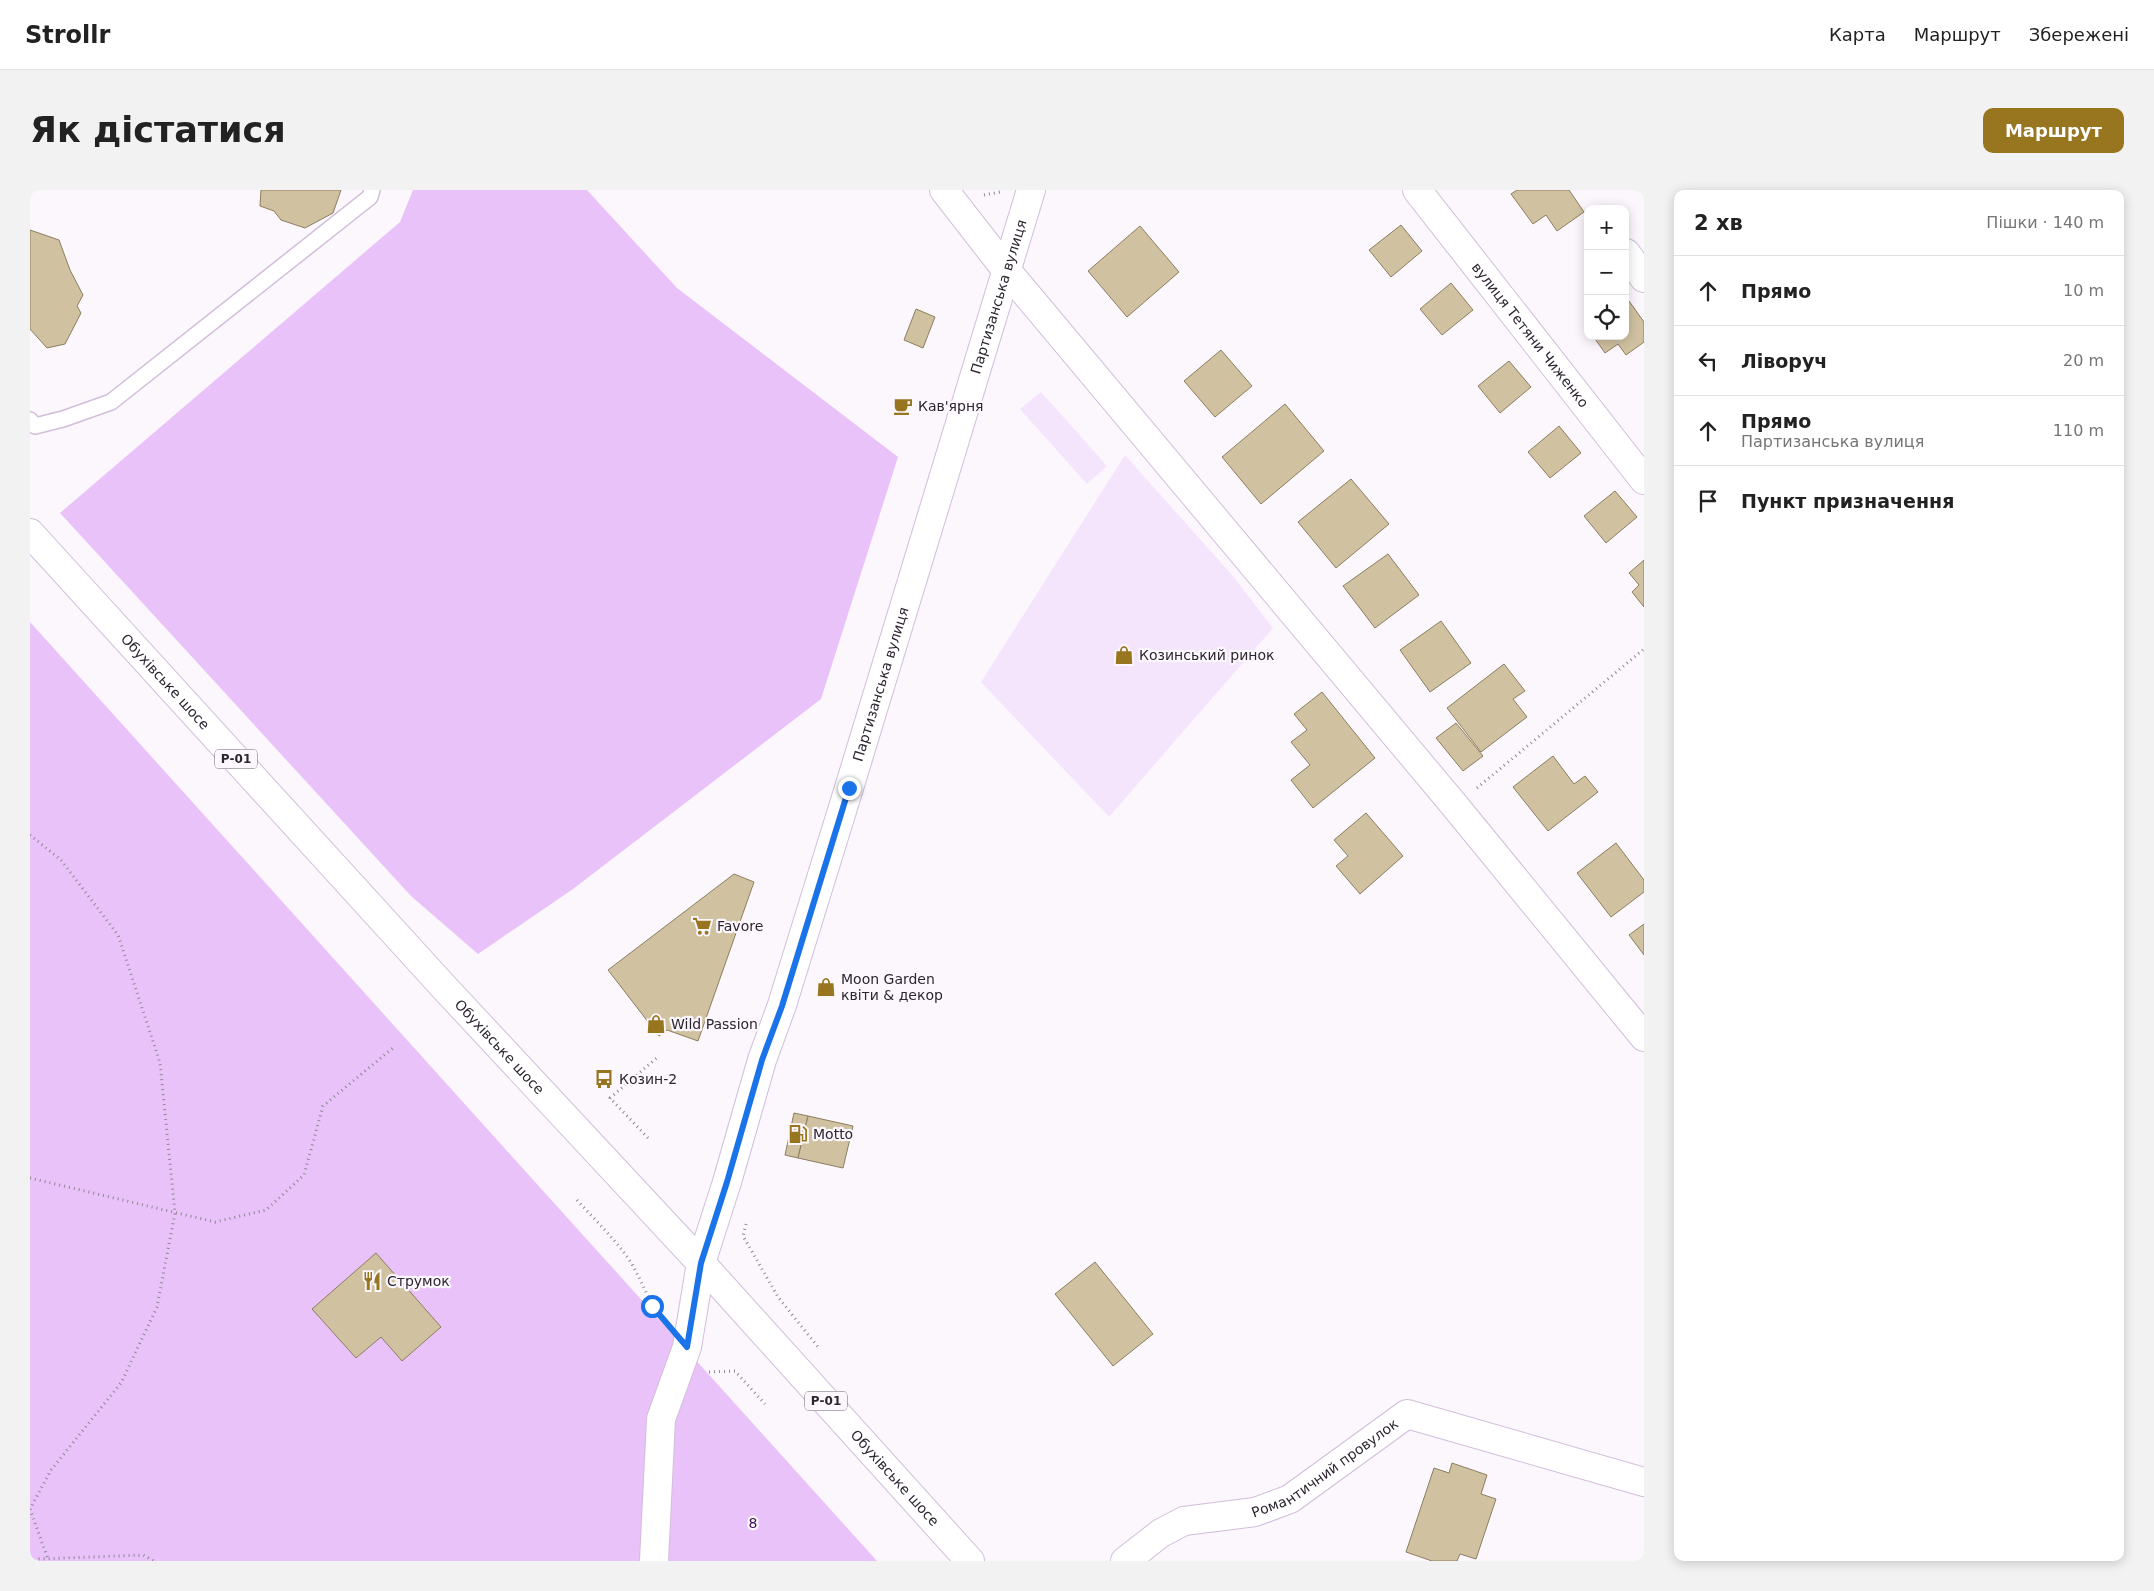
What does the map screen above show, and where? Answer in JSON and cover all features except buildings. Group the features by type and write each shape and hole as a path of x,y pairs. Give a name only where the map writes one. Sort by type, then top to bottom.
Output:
{"street":[{"path":"944,190 1007,271 1455,806 1644,1037"},
{"name":"вулиця Тетяни Чиженко","path":"1417,190 1644,480"},
{"name":"Партизанська вулиця","path":"654,1561 661,1419 687,1347 701,1263 727,1182 762,1060 785,996 1007,271 1019,191"},
{"path":"1629,257 1644,278"},
{"name":"Обухівське шосе","path":"30,533 442,984 701,1263 970,1561"},
{"name":"Романтичний провулок","path":"1125,1561 1161,1533 1184,1521 1256,1512 1290,1500 1407,1414 1644,1482"}],"lane":[{"path":"30,420 35,426 63,419 111,402 370,197 372,190"}],"path":[{"path":"977,190 983,195 1019,191"},
{"path":"1455,806 1644,650"},
{"path":"30,835 62,860 118,935 160,1063 175,1213 156,1307 121,1383 51,1470 30,1509 48,1559"},
{"path":"30,1178 215,1222 266,1210 304,1175 324,1106 394,1047"},
{"path":"648,1138 610,1098 659,1056"},
{"path":"577,1200 627,1257 643,1282 652,1306 709,1372 735,1371 765,1404"},
{"path":"747,1219 743,1236 778,1297 822,1351"},
{"path":"34,1561 143,1555 154,1561"}],"shaded area":[{"path":"1041,392 1107,466 1087,484 1020,409"},
{"name":"Козинський ринок","path":"1125,455 1232,575 1273,628 1109,817 981,682"}],"green space":[{"path":"413,190 587,190 677,288 898,457 821,699 573,889 478,954 411,896 60,513 400,222"},
{"name":"8","path":"30,622 877,1561 30,1561"}],"place":[{"name":"Кав'ярня","path":"903,406"},
{"name":"Козинський ринок","path":"1124,655"},
{"name":"Favore","path":"702,926"},
{"name":"Moon Garden квіти & декор","path":"826,987"},
{"name":"Wild Passion","path":"656,1024"},
{"name":"Козин-2","path":"604,1079"},
{"name":"Motto","path":"798,1134"},
{"name":"Струмок","path":"372,1281"}],"route":[{"path":"652,1306 687,1347 701,1263 727,1182 762,1060 782,1006 849,788"}]}
